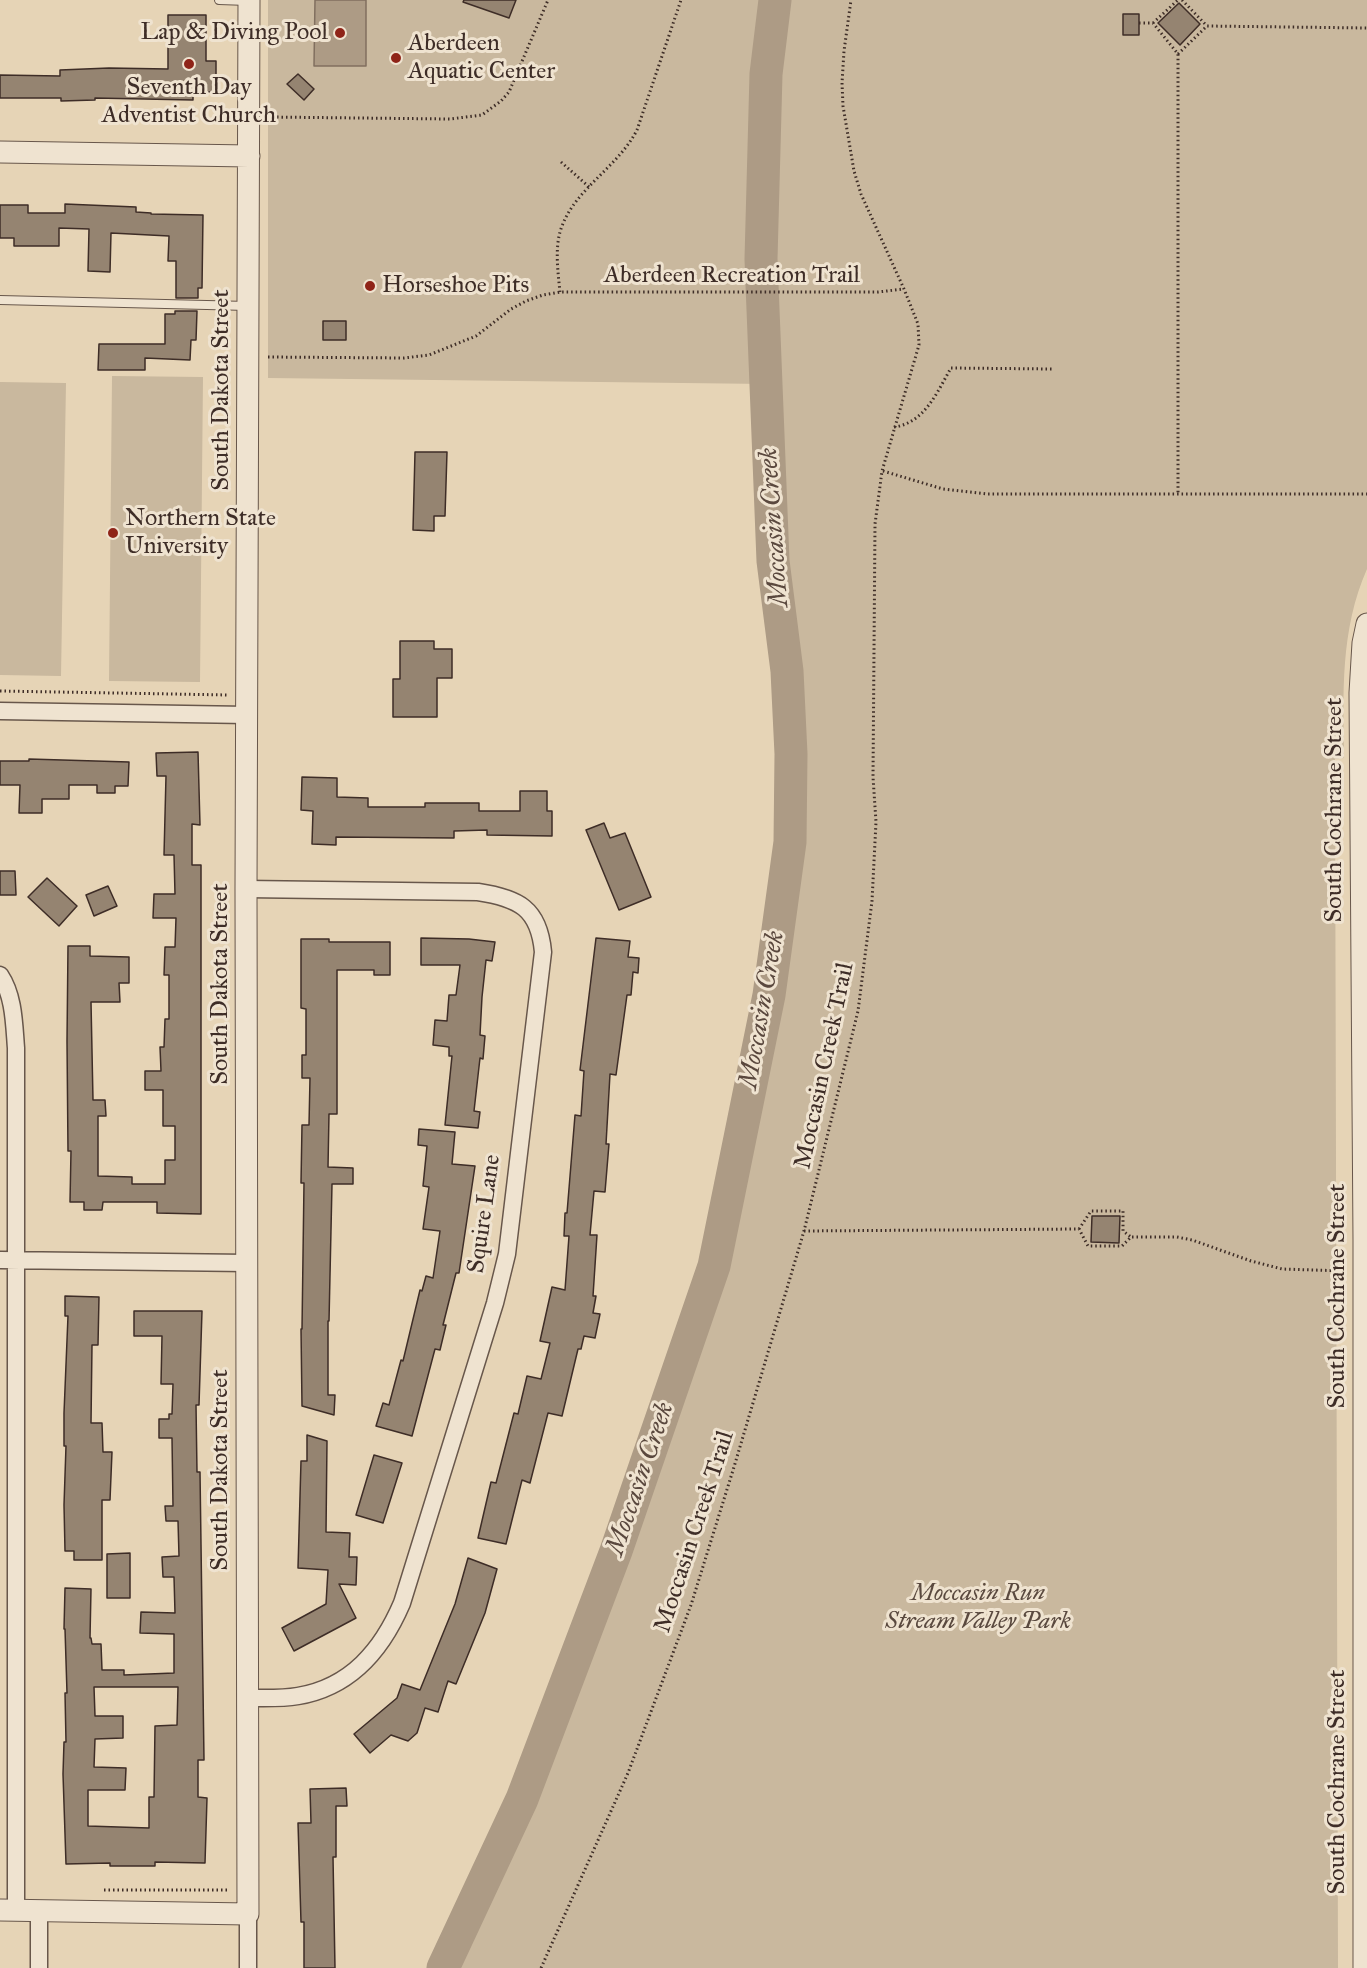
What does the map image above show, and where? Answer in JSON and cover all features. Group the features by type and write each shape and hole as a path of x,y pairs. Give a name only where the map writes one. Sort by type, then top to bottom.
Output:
{"street":[{"name":"South Dakota Street","path":"248,1968 246,889 249,0"},
{"path":"0,152 249,156"},
{"name":"South Cochrane Street","path":"1364,1968 1365,1240 1360,693 1363,643 1367,624"},
{"path":"0,711 247,705"},
{"name":"Squire Lane","path":"246,889 478,892 497,895 514,901 527,910 537,923 542,937 543,952 507,1254 495,1303 402,1603 392,1627 378,1649 363,1665 344,1679 321,1690 299,1696 247,1698"},
{"path":"0,975 7,985 16,1048 8,1260 8,1910 248,1914"},
{"path":"8,1260 247,1263"},
{"path":"39,1911 39,1968"}],"lane":[{"path":"219,0 249,0"},
{"path":"0,300 248,306"}],"path":[{"path":"268,117 450,119 482,115 501,102 509,92 548,0"},
{"path":"560,292 559,234 571,206 630,144 681,0"},
{"name":"Moccasin Creek Trail","path":"541,1968 628,1773 691,1605 804,1231 858,1011 872,901 876,822 873,777 874,525 882,471 919,345 918,324 861,194 854,171 843,106 842,84 851,0"},
{"path":"1139,23 1153,23 1180,0 1207,26 1367,28"},
{"path":"1153,23 1178,54 1178,494"},
{"path":"1178,54 1207,26"},
{"path":"561,162 589,187"},
{"name":"Aberdeen Recreation Trail","path":"267,357 404,358 429,355 476,336 511,309 526,301 560,292 829,293 904,289"},
{"path":"894,427 903,426 919,418 951,368 1052,369"},
{"path":"882,471 943,489 976,493 1367,494"},
{"path":"0,691 247,705"},
{"path":"1079,1229 1091,1211 1123,1211 1123,1231 1131,1237 1177,1237 1192,1240 1251,1261 1282,1269 1364,1271"},
{"path":"804,1231 1079,1229"},
{"path":"1079,1229 1088,1246 1122,1246 1131,1237"}],"green space":[{"name":"Moccasin Run Stream Valley Park","path":"268,0 1367,0 1367,569 1352,615 1345,662 1344,758 1335,759 1338,1968 443,1968 522,1799 616,1551 714,1266 769,995 790,842 791,754 787,671 773,561 766,384 268,378"},
{"path":"112,376 203,377 200,682 109,681"},
{"path":"0,382 66,383 61,676 0,675"}],"shaded area":[{"name":"Lap & Diving Pool","path":"315,0 366,0 366,66 314,66"}],"building":[{"path":"464,0 516,0 509,18 463,2"},
{"path":"1179,3 1200,24 1180,45 1158,23"},
{"path":"1123,14 1139,14 1139,35 1123,35"},
{"path":"168,15 206,15 206,61 216,61 216,92 193,92 193,100 95,98 95,100 61,101 61,98 0,98 0,75 60,76 60,70 168,69"},
{"path":"298,74 314,89 304,100 287,84"},
{"path":"65,204 136,207 136,212 151,214 203,215 202,288 198,288 198,298 176,298 176,261 168,261 169,236 111,233 110,272 88,271 89,229 59,228 59,246 14,246 14,238 0,238 0,205 28,205 28,213 65,213"},
{"path":"175,311 197,311 196,340 191,340 190,360 145,358 145,370 98,370 99,344 165,344 165,314 175,314"},
{"path":"323,321 346,321 346,340 323,340"},
{"path":"415,452 447,452 445,516 434,516 434,531 413,530"},
{"path":"400,641 434,641 434,649 452,649 452,678 437,678 437,717 393,717 393,679 400,679"},
{"path":"198,752 200,825 192,824 192,865 201,865 201,1214 157,1213 157,1202 103,1202 102,1210 84,1210 84,1202 70,1202 68,946 90,946 90,956 129,957 129,983 119,983 120,1002 91,1002 93,1100 105,1100 106,1116 98,1116 98,1176 132,1177 132,1184 165,1184 165,1160 175,1160 175,1126 163,1126 163,1090 145,1090 145,1071 161,1071 160,1047 164,1047 165,1019 169,1019 169,975 164,975 165,947 175,947 176,918 153,918 154,894 175,894 174,855 164,855 166,776 157,776 156,753"},
{"path":"29,759 129,762 128,786 115,786 115,793 97,793 97,785 69,785 69,799 42,799 42,813 19,813 20,785 0,785 0,761 29,761"},
{"path":"302,777 337,778 337,797 368,798 368,807 425,807 425,803 479,803 479,811 520,811 520,791 547,791 547,811 552,811 552,836 487,835 487,830 454,831 454,838 336,837 336,845 312,844 313,811 301,810"},
{"path":"604,823 610,838 625,833 651,897 619,910 586,830"},
{"path":"0,871 15,871 16,895 0,895"},
{"path":"47,878 77,906 59,926 28,897"},
{"path":"108,886 117,906 94,916 86,895"},
{"path":"421,938 495,942 492,961 486,960 482,997 480,1035 485,1036 474,1111 480,1112 478,1128 445,1125 452,1056 449,1056 449,1047 433,1045 435,1020 447,1021 449,995 456,995 460,965 421,965"},
{"path":"596,938 630,941 628,957 639,958 638,973 633,972 631,995 627,995 616,1075 610,1074 606,1144 609,1144 605,1192 594,1191 590,1235 597,1235 593,1296 596,1296 593,1313 600,1314 595,1338 584,1336 581,1349 578,1349 562,1416 548,1413 530,1483 522,1480 506,1544 478,1538 491,1482 496,1483 514,1413 518,1414 527,1376 541,1379 550,1343 540,1341 552,1287 565,1290 569,1236 564,1236 565,1213 567,1213 575,1115 581,1116 584,1071 580,1070"},
{"path":"301,939 329,939 329,942 390,942 390,975 374,975 374,970 337,970 337,1114 329,1114 328,1167 353,1168 353,1184 332,1184 328,1395 335,1395 334,1415 302,1406 304,1183 301,1183 302,1125 309,1125 310,1078 302,1078 302,1055 306,1055 306,1009 301,1008"},
{"path":"419,1129 455,1132 452,1164 475,1166 459,1273 456,1273 443,1325 446,1325 440,1350 435,1349 412,1436 376,1426 383,1403 389,1405 401,1360 403,1361 420,1290 422,1291 426,1276 433,1278 440,1231 423,1229 429,1187 423,1186 427,1146 418,1145"},
{"path":"1092,1216 1120,1216 1119,1243 1091,1242"},
{"path":"65,1296 99,1297 98,1345 92,1345 91,1423 102,1423 103,1452 112,1452 110,1500 102,1500 102,1560 74,1560 74,1551 65,1551 64,1413 68,1316 65,1316"},
{"path":"134,1311 202,1311 199,1405 196,1405 197,1472 200,1472 204,1760 198,1760 198,1797 207,1798 205,1863 155,1862 155,1866 110,1866 110,1863 66,1864 63,1774 64,1742 66,1742 65,1693 67,1693 65,1588 91,1589 90,1638 92,1644 101,1644 102,1670 124,1670 124,1675 174,1673 174,1634 140,1633 141,1612 175,1613 174,1577 163,1577 162,1557 179,1556 178,1521 166,1521 165,1506 173,1506 172,1438 159,1438 159,1419 169,1419 169,1414 172,1414 173,1384 161,1384 162,1336 134,1336","holes":["94,1687 178,1687 177,1725 155,1726 154,1797 149,1797 149,1828 88,1826 88,1790 125,1790 126,1768 94,1767 95,1739 123,1738 123,1716 95,1716"]},
{"path":"307,1435 327,1441 326,1532 350,1533 349,1557 357,1557 356,1585 339,1584 356,1618 294,1651 282,1628 326,1604 328,1570 298,1568 301,1461 307,1461"},
{"path":"374,1455 402,1463 383,1523 356,1515"},
{"path":"130,1553 130,1598 107,1598 107,1554"},
{"path":"468,1558 497,1569 485,1613 456,1684 448,1681 438,1712 425,1708 417,1733 408,1741 391,1735 370,1753 354,1734 397,1698 402,1684 420,1690 455,1604"},
{"path":"346,1788 347,1806 336,1806 336,1857 333,1857 335,1968 304,1968 304,1922 301,1922 298,1823 311,1823 310,1789"}],"waterway":[{"name":"Moccasin Creek","path":"443,1968 522,1799 616,1551 714,1266 769,995 790,842 791,754 787,671 773,561 761,259 766,74 775,0"}],"place":[{"name":"Lap & Diving Pool","path":"340,33"},
{"name":"Aberdeen Aquatic Center","path":"396,58"},
{"name":"Seventh Day Adventist Church","path":"189,64"},
{"name":"Horseshoe Pits","path":"370,286"},
{"name":"Northern State University","path":"113,533"}]}
